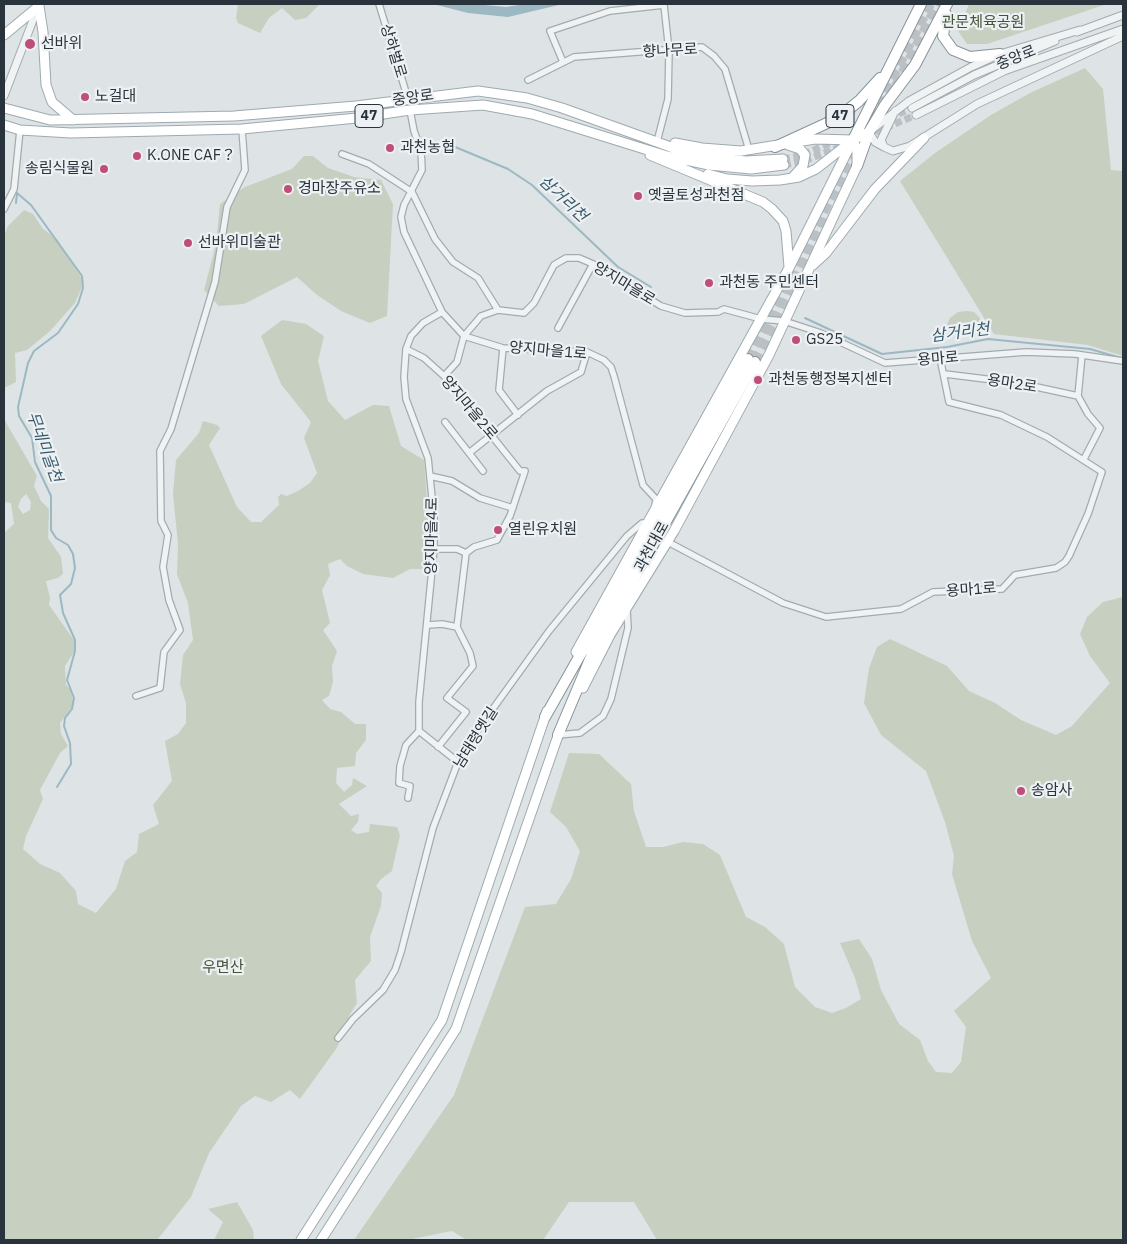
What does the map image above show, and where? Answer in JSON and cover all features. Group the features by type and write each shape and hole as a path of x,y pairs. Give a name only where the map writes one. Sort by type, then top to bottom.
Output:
{"highway":[{"name":"47","path":"779,146 820,128 846,112 870,90 889,65 921,4"},
{"path":"947,4 942,31 944,40 952,50 970,57 1000,54"},
{"path":"857,166 869,132 884,105 915,65 947,4"},
{"path":"853,140 871,106 889,65"},
{"name":"과천대로","path":"545,717 751,361 593,652 558,735"}],"main road":[{"path":"4,35 39,5"},
{"path":"39,5 43,32 46,85 52,102 73,120"},
{"name":"중앙로","path":"4,108 50,120 234,116 356,106 469,91 502,93 553,106 701,156 746,161 783,162 751,168 709,165 632,146 504,108 464,104 357,118 242,129 71,133 20,130 4,125"},
{"path":"691,171 741,180 791,178 816,168 853,140 869,132"},
{"name":"47","path":"642,136 702,148 749,150 779,146"},
{"path":"808,270 826,253 874,189 924,138"},
{"path":"779,146 820,139 853,140"},
{"path":"322,1240 456,1029 558,735 610,635 668,542 764,364 857,166 857,150 853,140"},
{"path":"301,1240 442,1020 552,698 646,523 789,268 853,140"},
{"path":"632,146 664,162 691,171 763,202 782,221 786,231 789,268"},
{"path":"779,146 796,146 805,155 803,166 791,178"}],"street":[{"name":"상하벌로","path":"379,4 408,99"},
{"path":"4,96 39,5"},
{"path":"563,62 550,31 610,12 664,5 669,51 668,99 658,138"},
{"name":"중앙로","path":"912,108 974,75 1080,30 1123,15"},
{"name":"중앙로","path":"916,115 1004,71 1123,28"},
{"path":"1080,30 1000,54 971,67 895,112 869,132 875,142 895,151 924,138 977,104 1123,36"},
{"name":"향나무로","path":"528,80 574,57 702,47 714,56 725,69 749,150"},
{"path":"410,110 414,131 421,150 422,170 404,205 401,217 404,232 442,312 464,336"},
{"path":"884,147 882,138 895,112"},
{"path":"136,696 160,688 164,652 180,630 169,600 163,567 168,535 161,521 160,451 172,429 216,282 227,207 246,170 242,129"},
{"path":"4,209 14,189 20,130"},
{"path":"342,154 369,164 412,192 435,239 453,262 478,278 498,310 481,316 464,336 457,362 444,376"},
{"name":"양지마을로","path":"498,310 524,313 534,303 554,266 566,258 579,258 593,264 661,306 686,313 718,312 724,309 761,319"},
{"path":"558,328 593,264"},
{"name":"양지마을4로","path":"419,730 419,702 434,549 434,517 430,476 421,435 406,399 404,377 406,349 411,336 423,323 442,312"},
{"name":"용마로","path":"761,319 784,321 821,333 885,363 1026,352 1082,355 1123,361"},
{"name":"양지마을1로","path":"464,336 503,348 587,352 611,367 643,485 656,499 655,508"},
{"path":"503,348 499,390 518,415"},
{"name":"양지마을2로","path":"406,349 424,358 444,376 520,471 525,471 513,508"},
{"path":"469,453 547,392 581,372 587,352"},
{"path":"1082,355 1078,396 1088,414 1100,428 1084,459"},
{"name":"용마1로","path":"668,542 783,603 826,618 901,609 933,592 1002,589 1015,576 1056,568 1065,562 1088,514 1102,472 1046,437 1001,415 949,402 945,374 940,358"},
{"name":"용마2로","path":"945,374 1018,383 1078,396"},
{"path":"445,422 482,471"},
{"path":"430,476 452,481 480,498 513,508 497,540 474,547 466,553 457,627 470,653 473,666 447,698 466,712 438,747"},
{"name":"남태령옛길","path":"338,1038 353,1019 382,990 394,970 401,952 433,828 458,762 474,735 549,631 627,536 642,523 646,523"},
{"path":"434,549 457,550 466,553"},
{"path":"558,735 580,733 603,716 610,700 628,628 626,610"},
{"path":"428,625 442,624 457,627"},
{"path":"408,798 410,786 399,784 400,766 406,745 419,730 458,762"}],"green space":[{"path":"238,4 320,4 306,18 295,20 282,8 269,18 260,33 238,23 236,18"},
{"name":"관문체육공원","path":"969,4 1107,4 987,44 967,44 958,31"},
{"path":"1085,68 1103,89 1111,170 1123,171 1123,356 1088,345 994,334 900,181 935,153 991,115 1030,93"},
{"path":"304,156 313,156 328,168 354,177 381,180 393,204 387,316 370,323 341,311 317,295 297,277 244,304 219,306 204,290 216,244 220,204 245,187 292,169"},
{"path":"24,210 33,214 43,229 57,239 84,282 75,303 50,331 27,350 15,353 16,382 4,388 4,235 8,226"},
{"path":"958,312 974,312 980,318 980,324 960,332 948,330 947,324 950,318"},
{"name":"우면산","path":"282,320 306,324 324,336 318,361 328,401 345,420 373,405 389,406 401,446 424,460 428,513 428,564 422,569 410,569 393,578 363,574 347,566 340,559 328,564 330,575 322,590 330,623 323,630 337,651 332,666 333,682 329,696 322,700 330,709 341,712 355,724 366,724 366,740 356,753 355,766 337,768 336,783 344,792 352,785 353,778 367,786 339,804 351,816 359,814 358,822 351,830 357,834 369,832 370,824 397,827 400,835 392,871 381,879 376,886 382,893 381,906 370,937 371,961 355,980 357,1003 349,1016 352,1027 342,1037 336,1049 300,1099 290,1090 271,1102 255,1096 241,1106 209,1153 191,1197 157,1240 4,1240 4,533 14,524 11,503 4,502 4,419 37,476 34,486 41,501 49,509 48,538 61,557 63,574 58,578 46,581 50,598 49,605 74,640 76,649 65,666 66,685 71,690 74,705 60,723 61,734 68,746 60,753 40,790 43,799 26,836 23,849 40,864 60,873 76,891 78,904 96,913 116,889 125,861 137,852 139,834 159,824 153,805 172,781 165,741 178,734 186,723 186,703 180,684 183,655 193,640 188,603 177,574 178,544 173,494 176,460 199,433 203,421 217,425 220,428 209,445 237,507 251,522 261,522 279,505 278,497 281,494 287,496 298,491 310,483 317,473 304,438 311,422 281,384 261,336","holes":["26,494 31,502 30,510 23,514 18,507 21,499"]},
{"path":"1123,597 1123,1240 657,1240 634,1202 569,1202 543,1240 467,1240 452,1231 407,1240 354,1240 454,1095 525,907 556,904 571,879 580,851 566,827 550,812 569,753 599,754 631,784 634,811 646,847 663,847 683,842 703,844 720,855 746,917 765,927 784,944 795,987 815,1007 832,1013 846,1008 861,999 855,978 840,943 859,939 872,959 881,990 899,1024 920,1040 928,1061 936,1072 952,1073 961,1062 966,1027 954,1011 991,978 972,941 952,874 954,856 945,822 926,771 881,735 864,703 869,668 877,647 890,639 947,666 969,691 995,703 1021,720 1056,735 1072,726 1110,683 1090,656 1080,634 1087,617 1103,602"},
{"path":"237,1202 253,1230 254,1240 214,1240 223,1222 208,1209"}],"water":[{"path":"433,4 474,4 506,7 525,4 563,4 508,17 468,13"}],"waterway":[{"name":"삼거리천","path":"448,144 508,169 532,185 618,267 651,287"},
{"name":"무네미골천","path":"17,193 31,205 82,276 83,288 78,304 58,333 34,351 28,363 18,407 19,416 32,438 35,462 51,496 51,530 56,538 68,545 73,554 75,568 71,584 60,595 63,613 75,640 75,651 67,680 74,698 72,709 65,718 64,726 70,743 71,764 57,787"},
{"path":"16,203 17,193"},
{"name":"삼거리천","path":"805,318 882,354 947,347 988,339 1090,349 1121,358"}],"tunnel":[{"path":"748,359 930,4"},
{"path":"896,86 938,4"},
{"path":"889,118 912,108"},
{"path":"866,136 916,115"},
{"path":"783,159 799,156 838,140"},
{"path":"784,165 807,160 840,147"},
{"path":"755,362 828,219"}],"place":[{"name":"선바위","path":"30,44"},
{"name":"노걸대","path":"85,97"},
{"name":"과천농협","path":"390,148"},
{"name":"K.ONE CAF？","path":"137,156"},
{"name":"송림식물원","path":"104,169"},
{"name":"경마장주유소","path":"288,189"},
{"name":"옛골토성과천점","path":"638,196"},
{"name":"선바위미술관","path":"188,243"},
{"name":"과천동 주민센터","path":"709,283"},
{"name":"GS25","path":"796,340"},
{"name":"과천동행정복지센터","path":"758,380"},
{"name":"열린유치원","path":"498,530"},
{"name":"송암사","path":"1021,791"}]}
